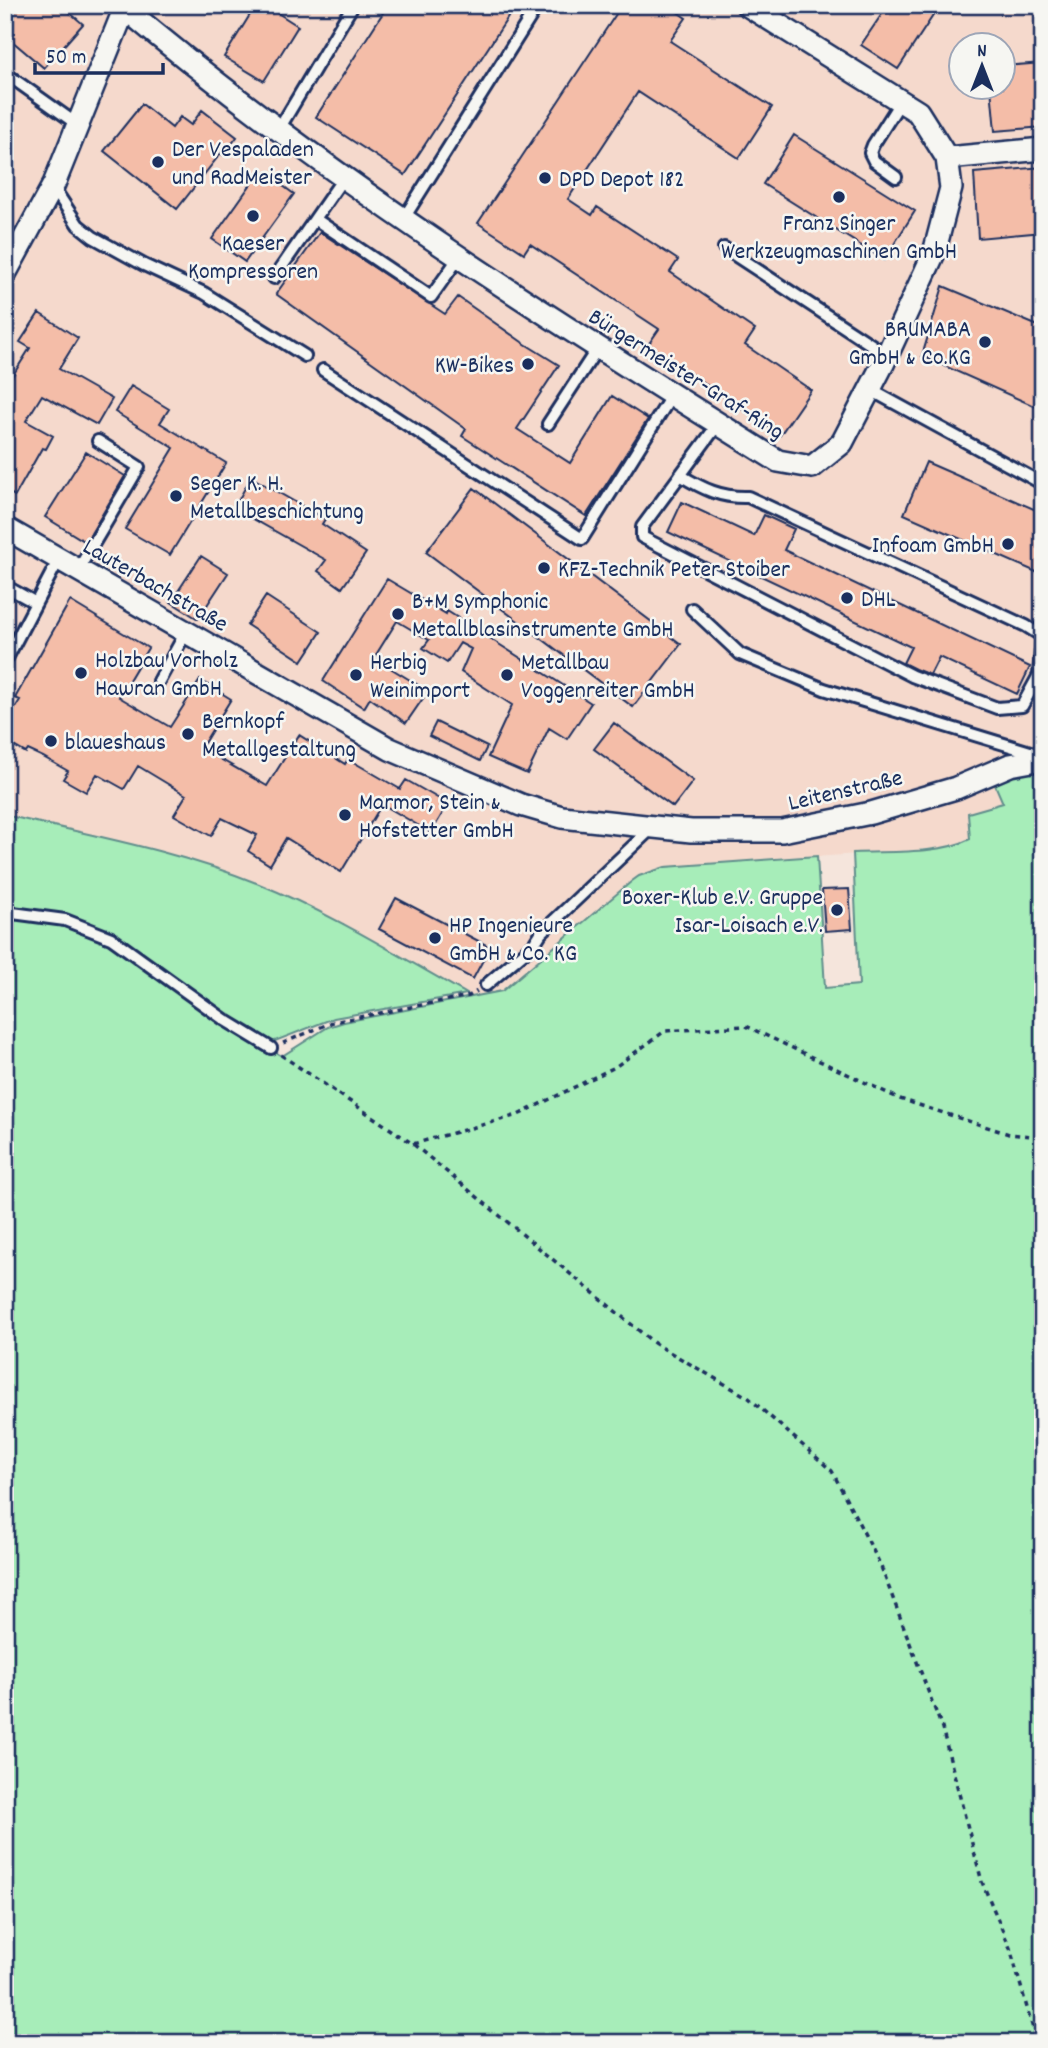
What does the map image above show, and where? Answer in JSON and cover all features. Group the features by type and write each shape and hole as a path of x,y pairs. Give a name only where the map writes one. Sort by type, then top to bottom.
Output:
{"street":[{"name":"Bürgermeister-Graf-Ring","path":"124,6 344,177 597,349 778,461 812,467 842,443 887,355 934,253 951,188 947,158 918,112 747,5"},
{"path":"5,274 52,187 124,6"},
{"path":"947,158 1043,149"},
{"name":"Lauterbachstraße","path":"6,530 390,749"},
{"name":"Leitenstraße","path":"390,749 521,805 562,817 691,831 782,831 871,813 956,788 1010,765 1043,757"}],"lane":[{"path":"279,129 353,5"},
{"path":"404,218 538,5"},
{"path":"5,73 78,125"},
{"path":"896,177 874,161 870,153 901,101"},
{"path":"274,278 344,177"},
{"path":"52,187 78,225 93,237 204,293 304,356"},
{"path":"315,219 431,297 460,256"},
{"path":"724,248 887,355"},
{"path":"548,424 597,349"},
{"path":"323,370 582,539 672,395"},
{"path":"869,389 1043,484"},
{"path":"680,475 712,492 730,497 748,496 1042,636 1039,675 1022,706 998,708 912,676 642,537 642,527 680,475 718,424"},
{"path":"78,570 139,467 98,441"},
{"path":"5,662 59,559"},
{"path":"5,586 36,603"},
{"path":"692,609 740,654 824,689 1043,757"},
{"path":"159,681 187,632"},
{"path":"486,985 534,944 541,933 652,828"},
{"path":"5,912 65,920 111,938 225,1020 271,1048"}],"path":[{"path":"271,1048 333,1022 469,996 486,985"},
{"path":"413,1144 519,1115 615,1067 665,1031 746,1026 900,1100 1009,1134 1043,1137"},
{"path":"271,1048 413,1144 654,1343 748,1398 832,1471 880,1564 942,1728 982,1882 1010,1948 1037,2043"}],"shaded area":[{"path":"5,5 1043,5 1043,766 990,771 1003,803 968,813 970,839 960,844 933,849 665,867 632,881 502,991 474,998 318,912 259,884 199,863 5,815"}],"green space":[{"path":"990,773 1043,773 1043,2043 5,2043 5,917 71,927 116,946 214,1017 282,1056 328,1027 344,1022 502,991 639,876 665,867 817,856 825,988 859,985 853,853 929,850 970,839 968,813 1003,803"},
{"path":"5,815 165,853 259,884 339,922 467,994 334,1018 270,1043 247,1031 93,926 72,918 5,908"}],"building":[{"path":"5,5 61,5 83,24 44,68 5,35"},
{"path":"256,5 265,5 298,26 264,81 224,57"},
{"path":"388,5 516,5 405,175 316,117"},
{"name":"DPD Depot 182","path":"622,5 667,5 686,18 670,41 772,107 739,158 638,92 568,199 592,215 597,207 678,260 670,272 755,330 745,345 811,390 780,435 648,345 659,329 530,244 524,253 478,223"},
{"path":"888,5 940,5 898,69 861,45"},
{"path":"1043,63 1043,127 995,131 992,102 1016,102 1016,65"},
{"name":"Der Vespaladen und RadMeister","path":"142,104 172,128 180,117 191,125 202,110 237,137 177,209 104,151"},
{"name":"Franz Singer Werkzeugmaschinen GmbH","path":"794,135 915,211 884,260 763,184"},
{"path":"1043,167 1043,232 978,238 974,173"},
{"name":"Kaeser Kompressoren","path":"261,170 294,194 245,262 212,239"},
{"path":"320,232 445,314 458,297 559,365 517,429 570,463 612,396 648,419 586,516 462,436 466,429 276,294"},
{"name":"BRUMABA GmbH & Co.KG","path":"943,286 1043,328 1043,410 922,356"},
{"path":"39,313 78,338 59,369 112,399 97,425 42,395 26,421 53,436 46,449 42,448 15,496 5,490 5,374 11,378 30,348 20,342"},
{"name":"Seger K. H. Metallbeschichtung","path":"131,386 169,409 160,423 226,463 170,555 125,529 174,448 115,412"},
{"path":"86,452 125,476 86,542 45,517"},
{"name":"Infoam GmbH","path":"926,462 1043,513 1043,575 904,514"},
{"path":"251,477 325,519 322,524 366,553 342,588 318,571 326,560 234,508"},
{"path":"474,488 681,644 633,707 426,552"},
{"name":"DHL","path":"682,502 754,536 764,515 794,529 784,550 1030,667 1017,694 939,657 930,675 915,669 903,663 911,647 668,532"},
{"path":"201,556 228,573 198,619 171,602"},
{"path":"387,579 446,614 447,611 591,703 567,739 549,728 527,774 488,757 512,705 461,672 471,649 460,643 447,663 423,648 429,640 397,621 374,658 428,691 406,723 370,698 364,708 323,681"},
{"path":"266,596 321,632 302,661 247,625"},
{"path":"70,601 148,648 119,697 170,727 200,680 231,699 201,748 267,786 299,735 345,764 348,759 400,789 406,780 448,804 431,833 382,804 341,872 286,838 270,865 248,851 257,835 222,818 211,836 174,815 186,795 138,766 124,789 97,774 86,792 63,779 68,771 5,741 5,724 20,700 15,698"},
{"path":"436,722 487,747 480,761 429,736"},
{"path":"614,723 693,781 673,807 594,749"},
{"name":"Boxer-Klub e.V. Gruppe Isar-Loisach e.V.","path":"849,889 852,929 825,931 822,890"},
{"name":"HP Ingenieure GmbH & Co. KG","path":"396,898 490,947 473,979 379,929"}],"place":[{"name":"Der Vespaladen und RadMeister","path":"158,162"},
{"name":"DPD Depot 182","path":"545,178"},
{"name":"Franz Singer Werkzeugmaschinen GmbH","path":"839,197"},
{"name":"Kaeser Kompressoren","path":"253,216"},
{"name":"BRUMABA GmbH & Co.KG","path":"985,342"},
{"name":"KW-Bikes","path":"528,364"},
{"name":"Seger K. H. Metallbeschichtung","path":"176,496"},
{"name":"Infoam GmbH","path":"1008,544"},
{"name":"KFZ-Technik Peter Stoiber","path":"544,568"},
{"name":"DHL","path":"847,598"},
{"name":"B+M Symphonic Metallblasinstrumente GmbH","path":"398,614"},
{"name":"Holzbau Vorholz Hawran GmbH","path":"81,673"},
{"name":"Herbig Weinimport","path":"356,675"},
{"name":"Metallbau Voggenreiter GmbH","path":"507,675"},
{"name":"Bernkopf Metallgestaltung","path":"188,734"},
{"name":"blaueshaus","path":"51,741"},
{"name":"Marmor, Stein & Hofstetter GmbH","path":"345,815"},
{"name":"Boxer-Klub e.V. Gruppe Isar-Loisach e.V.","path":"837,910"},
{"name":"HP Ingenieure GmbH & Co. KG","path":"435,938"}]}
